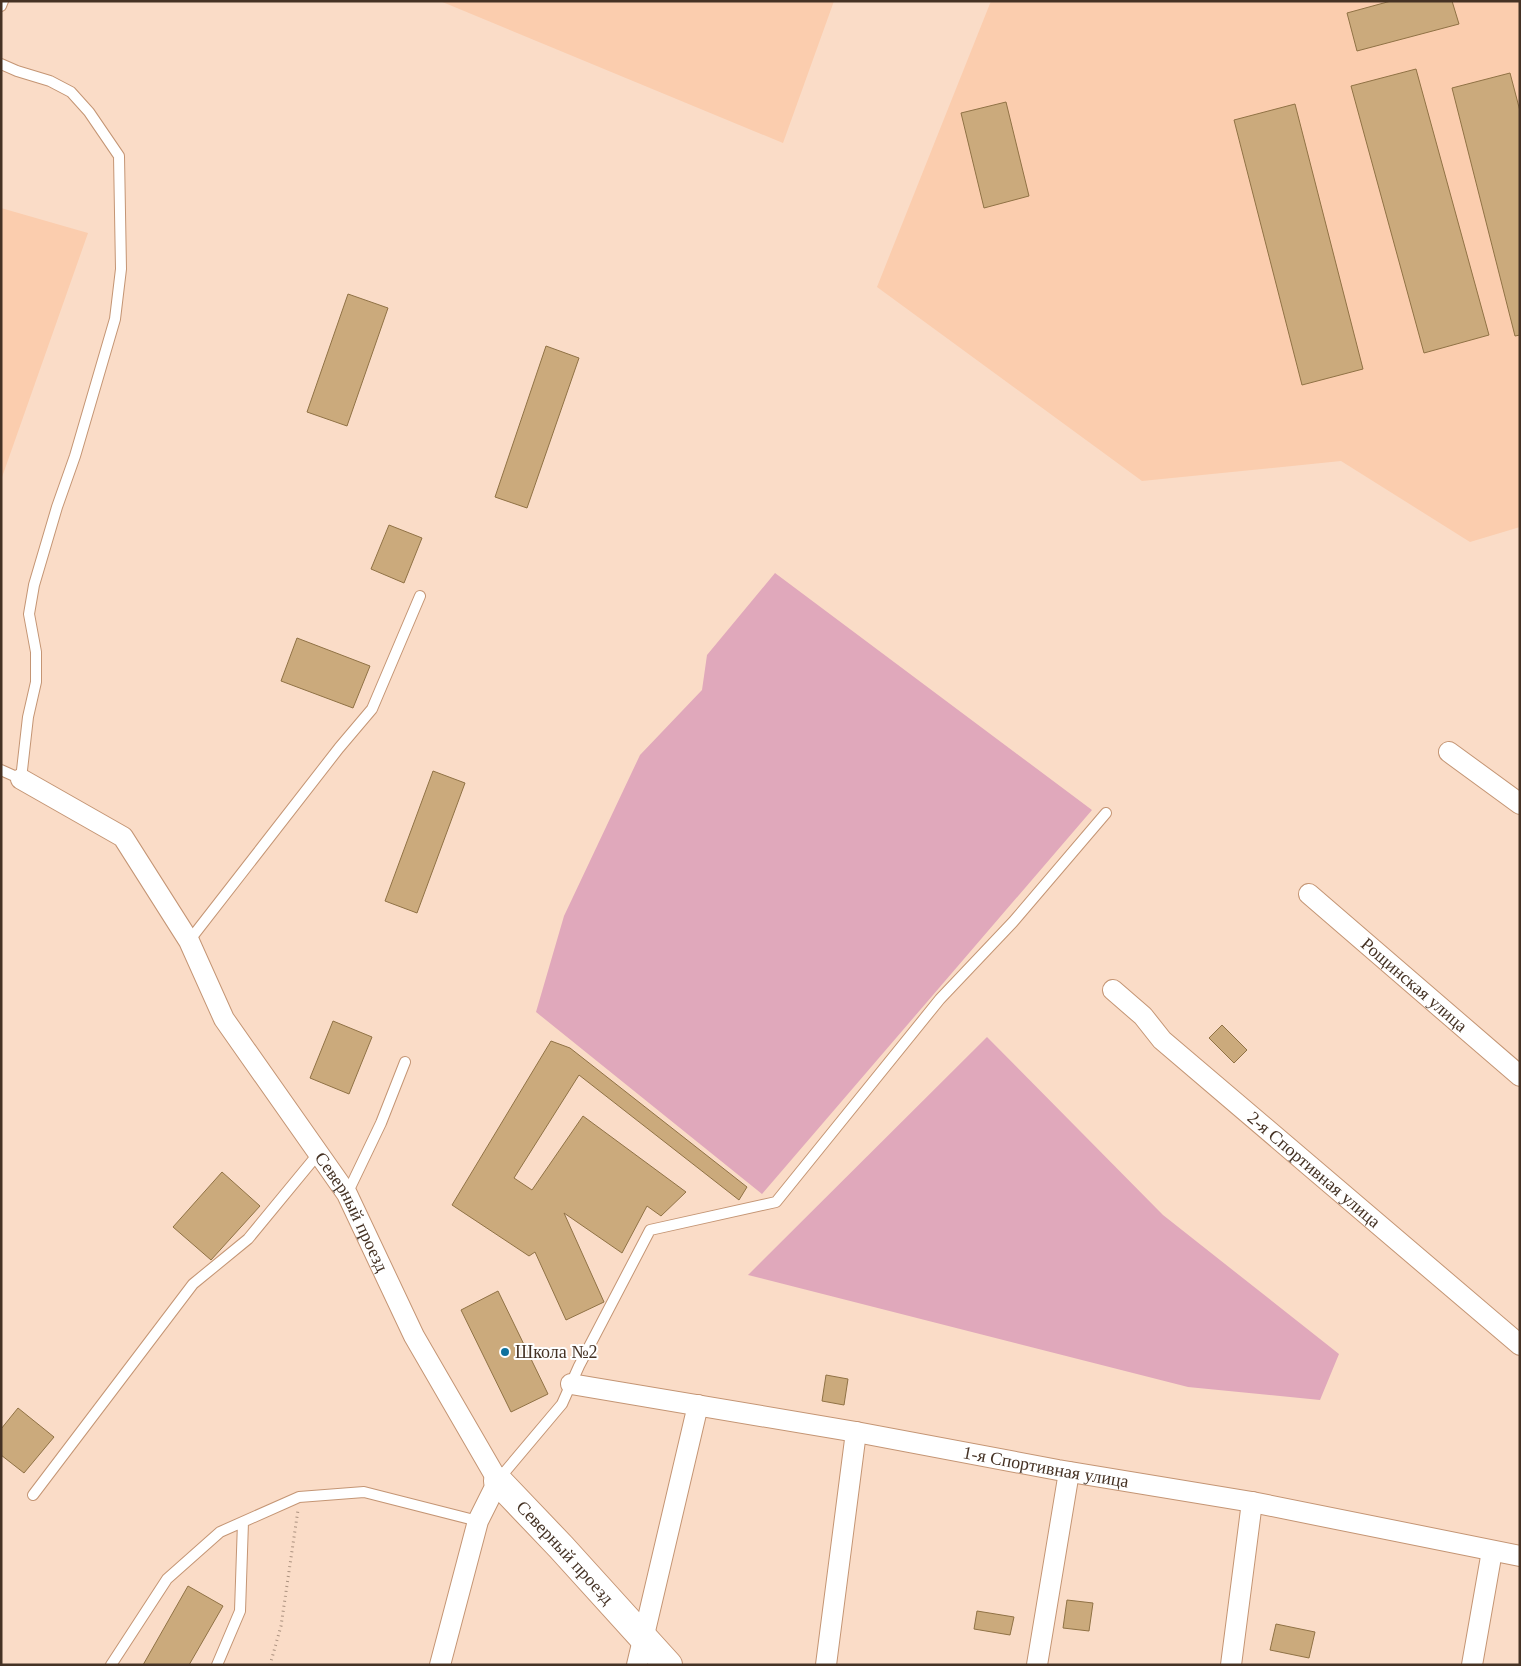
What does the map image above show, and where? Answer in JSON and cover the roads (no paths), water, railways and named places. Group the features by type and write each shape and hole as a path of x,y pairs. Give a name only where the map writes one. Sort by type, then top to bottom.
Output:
{"street":[{"path":"1449,752 1520,804"},
{"name":"Северный проезд","path":"21,779 124,837 189,941 224,1019 347,1194 414,1336 498,1481 668,1665"},
{"name":"Рощинская улица","path":"1309,894 1520,1076"},
{"name":"2-я Спортивная улица","path":"1113,990 1143,1016 1162,1040 1520,1345"},
{"name":"1-я Спортивная улица","path":"571,1384 856,1432 1069,1472 1252,1502 1520,1556"},
{"path":"637,1665 698,1405"},
{"path":"826,1665 856,1432"},
{"path":"1037,1665 1069,1472"},
{"path":"440,1665 478,1521 498,1481"},
{"path":"1232,1665 1252,1502"},
{"path":"1472,1665 1492,1551"}],"lane":[{"path":"1,6 3,1"},
{"path":"1,64 50,81 71,92 89,112 119,156 121,269 115,320 34,586 29,614 36,652 36,682 28,717 21,779 1,770"},
{"path":"189,941 333,755 372,709 420,596"},
{"path":"498,1481 562,1404 650,1230 776,1202 940,999 1013,922 1106,813"},
{"path":"347,1194 381,1123 405,1062"},
{"path":"33,1495 193,1284 248,1239 318,1154"},
{"path":"111,1665 167,1579 220,1532 299,1498 364,1492 478,1521"},
{"path":"217,1665 240,1611 243,1522"}],"place":[{"name":"Школа №2","path":"505,1352"}]}
